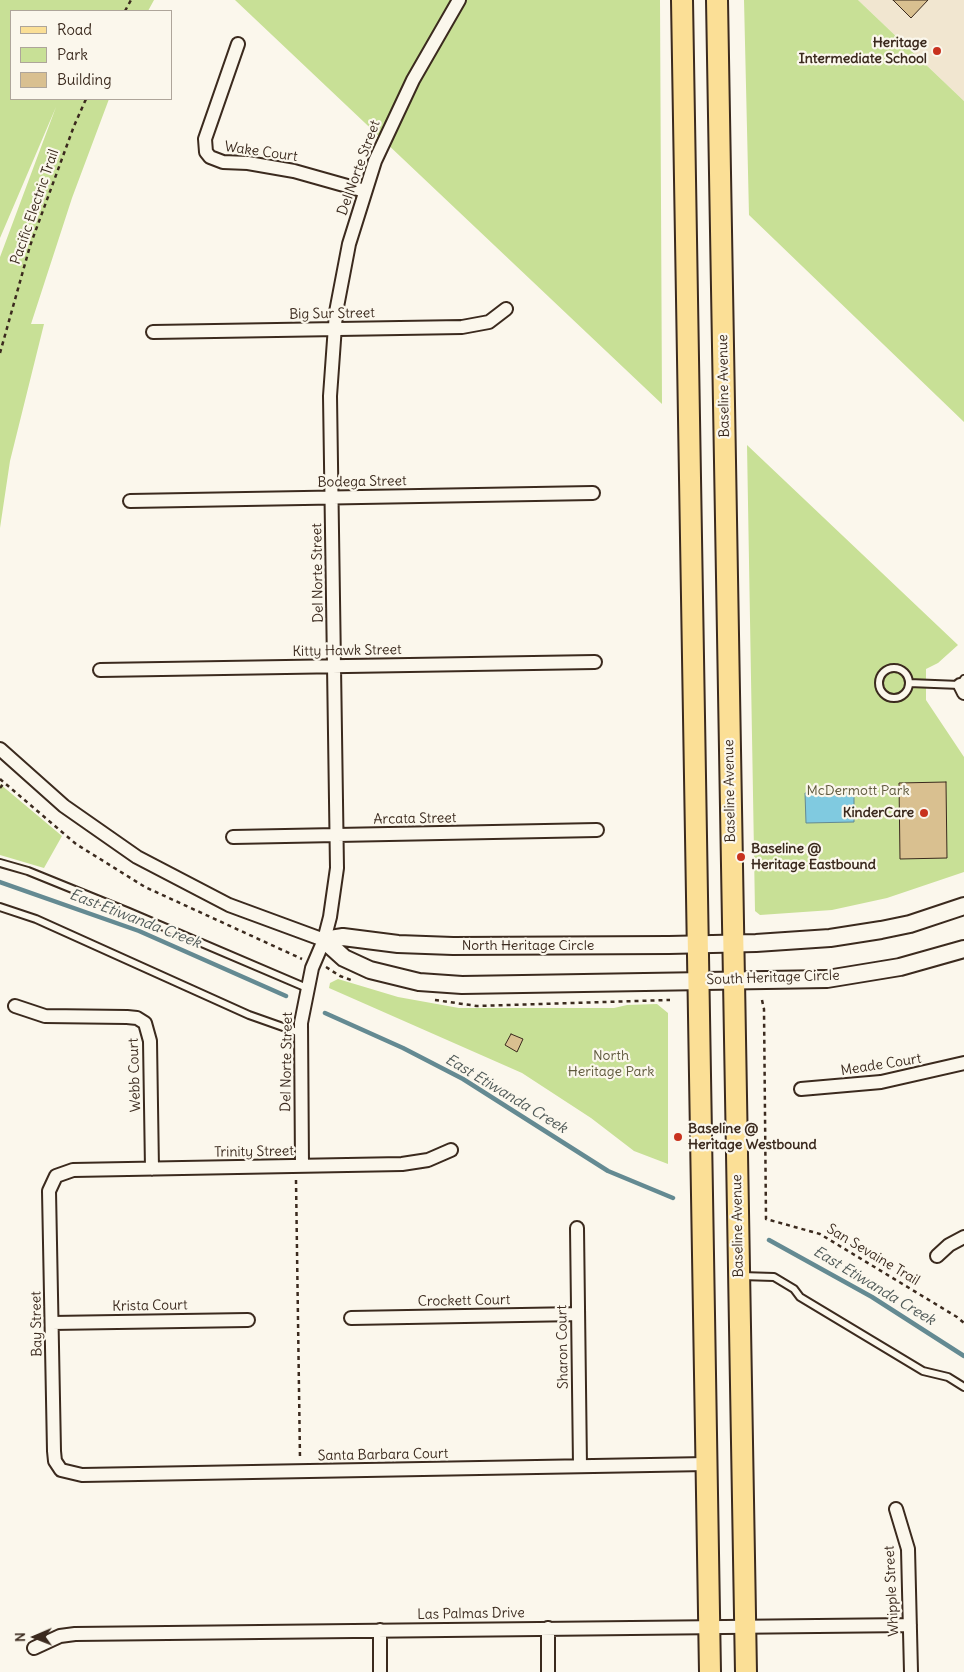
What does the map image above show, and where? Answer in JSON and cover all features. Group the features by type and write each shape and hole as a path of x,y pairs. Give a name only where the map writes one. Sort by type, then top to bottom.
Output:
{"main road":[{"path":"682,0 710,1672"},
{"name":"Baseline Avenue","path":"717,0 746,1672"}],"street":[{"name":"Del Norte Street","path":"302,1166 300,1028 306,991 312,968 324,940 336,884 338,835 330,396 334,329 345,262 375,161 400,106 459,0"},
{"name":"Wake Court","path":"238,44 205,138 205,145 210,158 223,162 248,163 294,171 365,191"},
{"name":"Big Sur Street","path":"153,332 475,326 489,322 506,309"},
{"name":"Bodega Street","path":"130,501 593,493"},
{"name":"Kitty Hawk Street","path":"100,670 595,662"},
{"name":"North Heritage Circle","path":"0,749 64,806 137,857 229,905 324,940 355,964 401,978 441,984 698,980"},
{"name":"Arcata Street","path":"234,837 597,830"},
{"path":"733,943 830,938 881,930 910,924 964,906"},
{"name":"North Heritage Circle","path":"324,940 343,937 398,944 453,946 698,945 733,943"},
{"name":"South Heritage Circle","path":"698,980 810,980 850,976 918,963 964,949"},
{"name":"Webb Court","path":"16,1006 45,1016 127,1016 137,1018 145,1023 150,1041 152,1169"},
{"name":"Meade Court","path":"801,1089 881,1082 964,1063"},
{"name":"Trinity Street","path":"56,1176 73,1170 402,1164 428,1160 451,1150"},
{"name":"Bay Street","path":"56,1176 49,1191 54,1451 55,1461 61,1470"},
{"name":"Sharon Court","path":"577,1228 580,1466"},
{"path":"937,1256 948,1245 964,1237"},
{"name":"Crockett Court","path":"351,1318 578,1314"},
{"name":"Krista Court","path":"52,1322 248,1320"},
{"name":"Santa Barbara Court","path":"61,1470 82,1475 707,1464"},
{"name":"Whipple Street","path":"896,1509 908,1549 911,1672"},
{"name":"Las Palmas Drive","path":"34,1648 60,1636 75,1634 910,1624"},
{"path":"548,1628 548,1672"},
{"path":"380,1630 380,1672"}],"lane":[{"path":"898,668 906,674 909,683 902,696 892,698 880,690 879,680 884,671 898,668"},
{"path":"909,683 962,686"},
{"path":"0,863 28,871 129,912 306,991"},
{"path":"0,907 36,919 249,1015 300,1028"},
{"path":"739,1275 774,1277 794,1289 800,1297 923,1371 948,1376 964,1387"}],"path":[{"name":"Pacific Electric Trail","path":"0,353 30,246 74,126 86,100"},
{"path":"0,779 76,844 145,887 294,956"},
{"path":"0,788 4,783"},
{"name":"San Sevaine Trail","path":"762,1000 764,1009 766,1219 820,1234 964,1323"},
{"path":"296,1180 300,1459"}],"shaded area":[{"name":"Heritage Intermediate School","path":"858,0 964,0 964,101"}],"green space":[{"path":"0,0 154,0 149,10 10,10 10,100 109,100 72,198 31,324 44,324 10,461 0,528 0,257 56,107 0,238"},
{"path":"235,0 660,0 662,404"},
{"path":"744,0 858,0 964,101 964,422 749,215"},
{"name":"McDermott Park","path":"747,445 958,645 938,663 926,669 926,700 964,757 964,872 887,898 832,910 760,915 755,911"},
{"path":"0,784 62,836 44,868 0,855"},
{"name":"North Heritage Park","path":"338,979 398,997 459,1008 614,1008 627,1005 657,1004 668,1013 668,1164 634,1151 591,1118 522,1073 329,988 330,983"}],"water":[{"path":"854,792 854,822 806,823 805,793"}],"building":[{"path":"893,0 928,0 911,18"},
{"path":"946,782 947,858 900,859 899,783"},
{"path":"511,1034 523,1039 517,1052 505,1045"}],"waterway":[{"name":"East Etiwanda Creek","path":"0,882 139,931 286,996"},
{"name":"East Etiwanda Creek","path":"325,1013 403,1048 463,1079 608,1171 673,1198"},
{"name":"East Etiwanda Creek","path":"769,1240 872,1297 964,1356"}],"place":[{"name":"Heritage Intermediate School","path":"937,51"},
{"name":"KinderCare","path":"924,813"},
{"name":"Baseline @ Heritage Eastbound","path":"741,857"},
{"name":"Baseline @ Heritage Westbound","path":"678,1137"}]}
